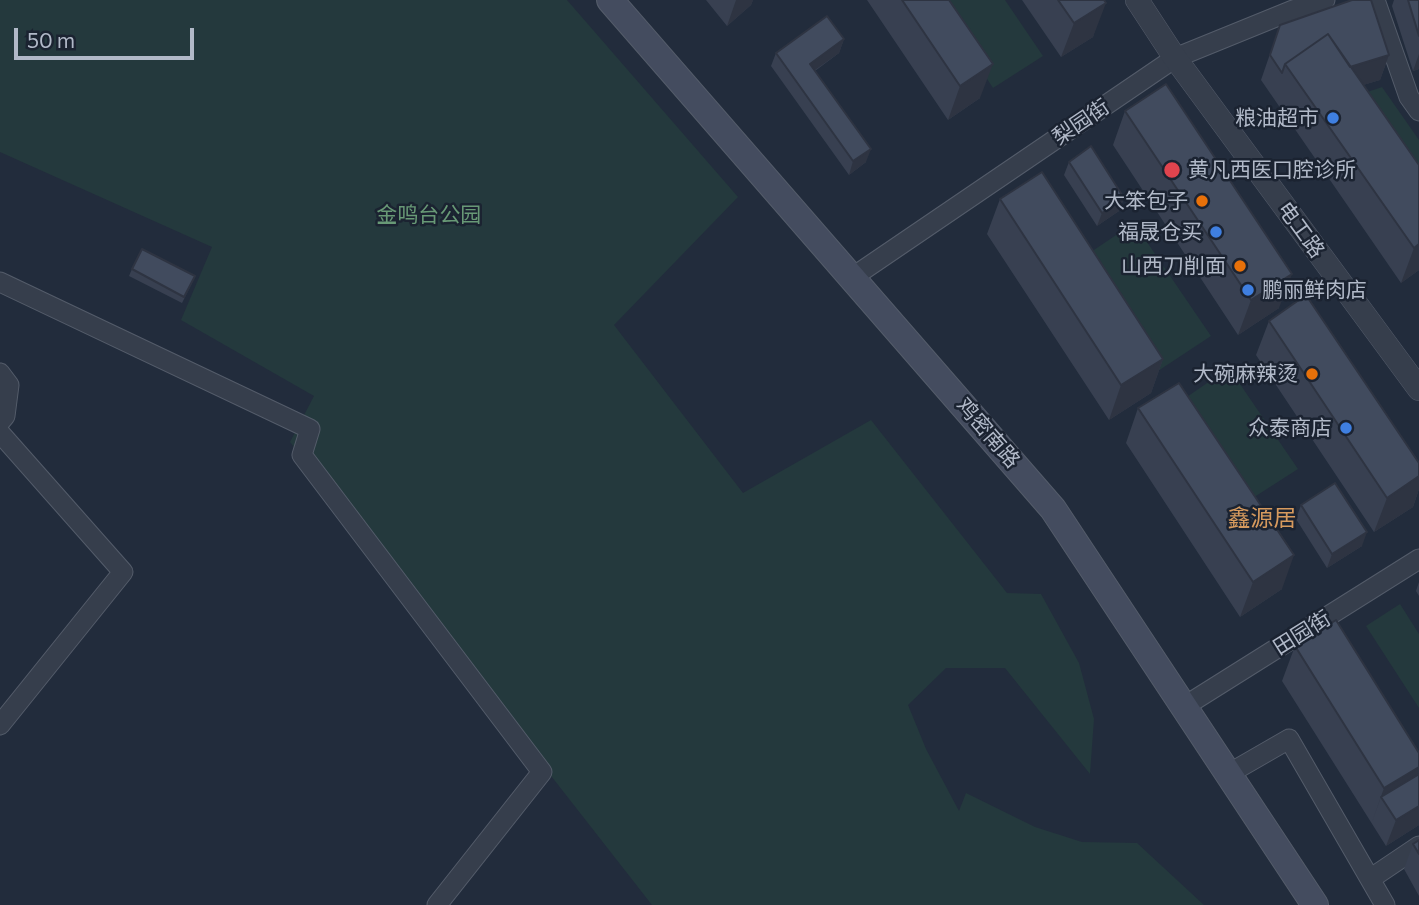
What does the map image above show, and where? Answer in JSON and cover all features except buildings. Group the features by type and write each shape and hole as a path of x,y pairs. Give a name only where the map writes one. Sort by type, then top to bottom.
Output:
{"main road":[{"name":"鸡密南路","path":"610,0 1053,509 1315,905"}],"street":[{"name":"电工路","path":"1137,0 1175,58 1419,389"},
{"name":"梨园街","path":"853,277 1175,58 1293,10 1325,0"},
{"path":"1375,0 1409,97 1419,111"},
{"path":"0,282 310,429 302,455 542,772 437,905"},
{"path":"0,373 9,385 5,416 0,422"},
{"path":"0,433 123,572 0,725"},
{"name":"田园街","path":"1185,706 1326,626 1419,559"},
{"path":"1230,773 1289,739 1385,905"},
{"path":"1370,879 1419,846"}],"green space":[{"name":"金鸣台公园","path":"0,0 567,0 738,197 614,325 743,493 871,420 1007,593 1041,594 1079,663 1094,719 1090,774 1005,668 946,668 908,705 926,749 959,811 966,793 1035,827 1082,842 1137,843 1204,905 652,905 290,442 314,396 181,320 212,247 0,152"},
{"path":"935,0 1005,0 1043,56 993,88"},
{"path":"1382,87 1419,140 1419,206 1344,100"},
{"path":"1134,223 1211,336 1158,371 1082,258"},
{"path":"1229,368 1298,469 1245,503 1181,401"},
{"path":"1400,604 1419,634 1419,708 1366,626"}],"place":[{"name":"粮油超市","path":"1333,118"},
{"name":"黄凡西医口腔诊所","path":"1172,170"},
{"name":"大笨包子","path":"1202,201"},
{"name":"福晟仓买","path":"1216,232"},
{"name":"山西刀削面","path":"1240,266"},
{"name":"鹏丽鲜肉店","path":"1248,290"},
{"name":"大碗麻辣烫","path":"1312,374"},
{"name":"众泰商店","path":"1346,428"}],"district":[{"name":"鑫源居","path":"1262,518"}]}
